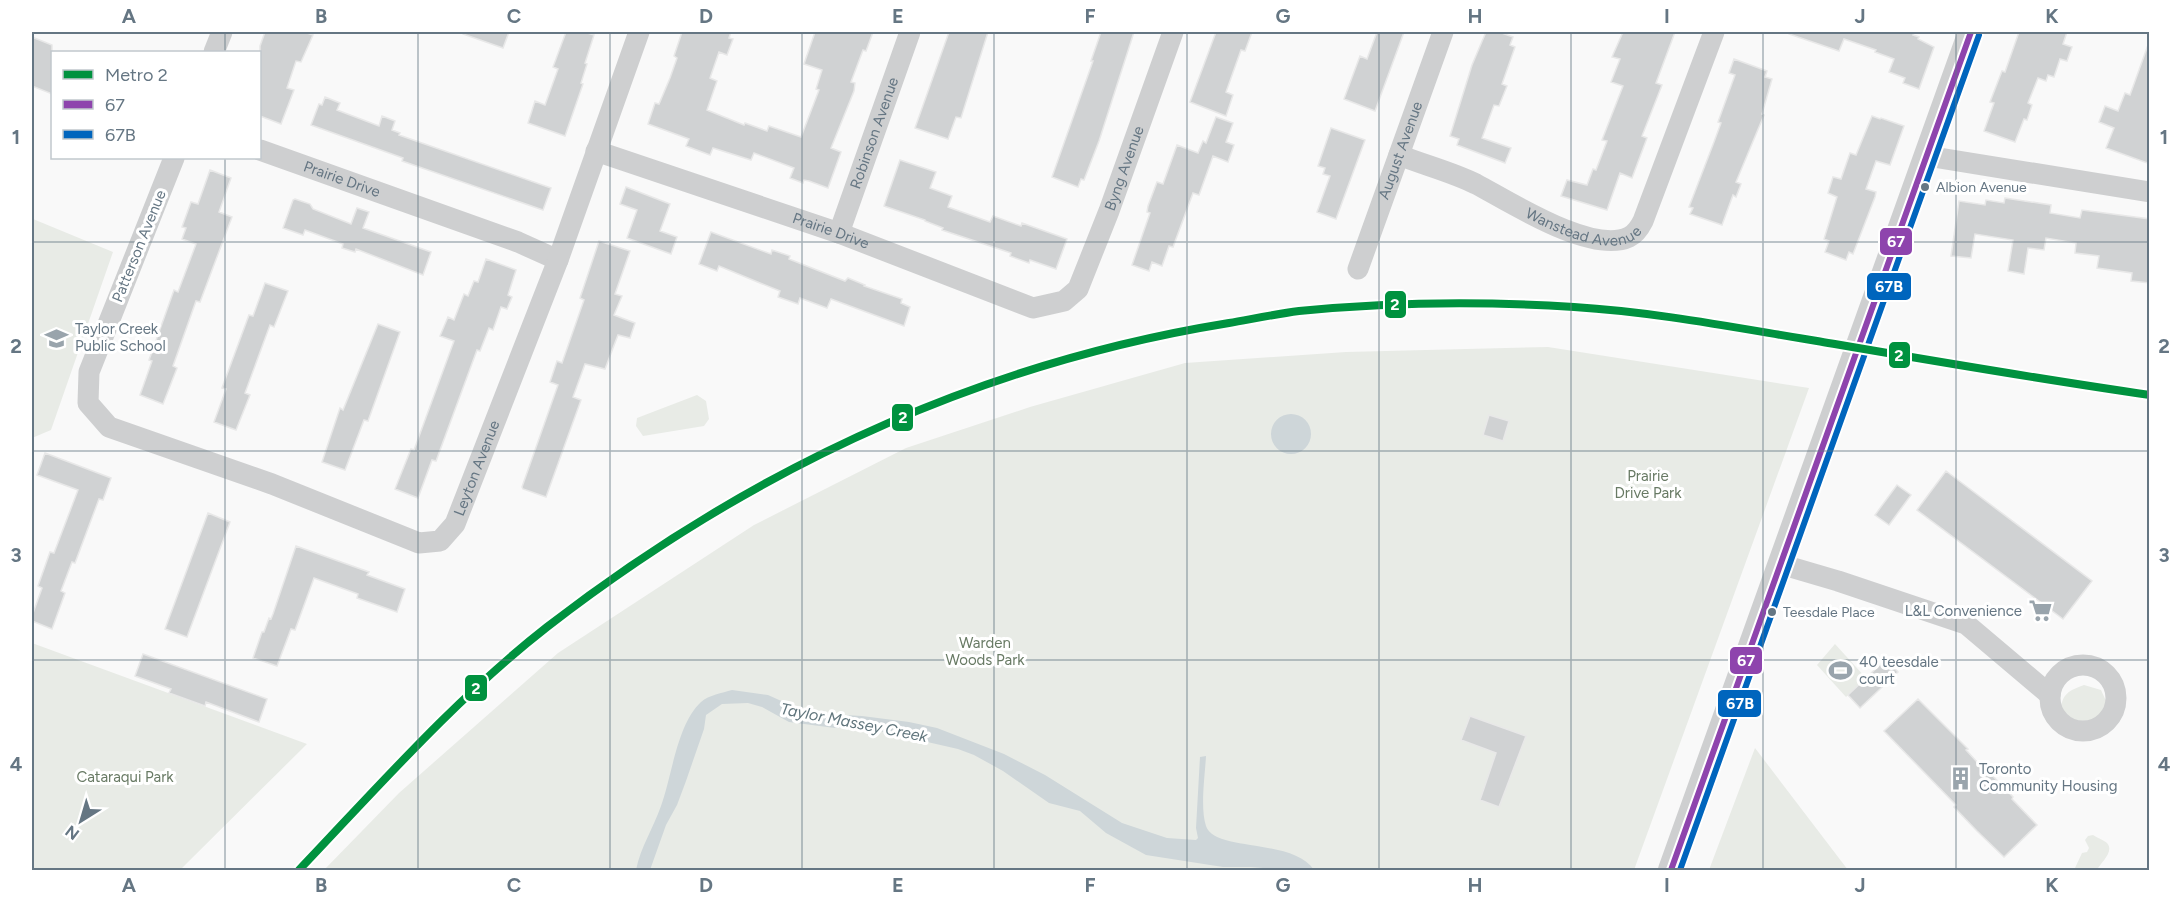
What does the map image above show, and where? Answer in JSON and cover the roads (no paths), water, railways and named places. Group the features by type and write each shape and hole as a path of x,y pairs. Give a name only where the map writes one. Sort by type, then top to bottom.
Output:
{"street":[{"path":"214,51 222,32"},
{"name":"Leyton Avenue","path":"88,404 109,427 272,484 419,543 441,541 455,524 558,260 639,32"},
{"name":"Robinson Avenue","path":"839,233 910,32"},
{"name":"Byng Avenue","path":"1064,301 1078,289 1083,278 1173,32"},
{"name":"August Avenue","path":"1358,269 1443,32"},
{"name":"Wanstead Avenue","path":"1399,155 1474,183 1538,220 1603,242 1628,238 1640,228 1714,32"},
{"path":"1671,870 1971,32"},
{"name":"Prairie Drive","path":"261,150 518,242 558,260"},
{"name":"Prairie Drive","path":"596,151 839,233 1033,308 1064,301"},
{"path":"1927,156 2150,192"},
{"name":"Patterson Avenue","path":"88,404 89,372 174,159"},
{"path":"1779,564 1838,581 1966,624 2050,695"}],"water":[{"path":"1291,414 1305,420 1311,434 1305,448 1291,454 1277,448 1271,434 1277,420"},
{"name":"Taylor Massey Creek","path":"732,690 768,695 808,713 862,716 937,728 1004,754 1045,775 1122,823 1167,838 1196,840 1198,838 1196,828 1200,757 1206,756 1203,810 1206,826 1212,834 1238,843 1289,853 1304,860 1314,870 1223,867 1146,855 1106,833 1080,811 1049,803 1003,771 974,755 958,749 866,728 835,728 789,722 762,707 748,703 722,704 706,715 704,729 686,781 666,825 650,870 636,870 661,806 686,723 701,702 716,694"}],"metro line":[{"name":"2","path":"299,870 418,744 513,654 624,571 703,519 785,473 869,432 955,396 1044,366 1135,341 1299,311 1402,304 1540,305 1605,309 1696,321 2150,395"}],"place":[{"name":"Albion Avenue","path":"1925,187"},
{"name":"Taylor Creek Public School","path":"57,338"},
{"name":"L&L Convenience","path":"2040,611"},
{"name":"Teesdale Place","path":"1772,612"},
{"name":"40 teesdale court","path":"1841,671"},
{"name":"Toronto Community Housing","path":"1961,778"}],"park label":[{"name":"Prairie Drive Park","path":"1648,484"},
{"name":"Warden Woods Park","path":"985,652"},
{"name":"Cataraqui Park","path":"125,777"}]}
